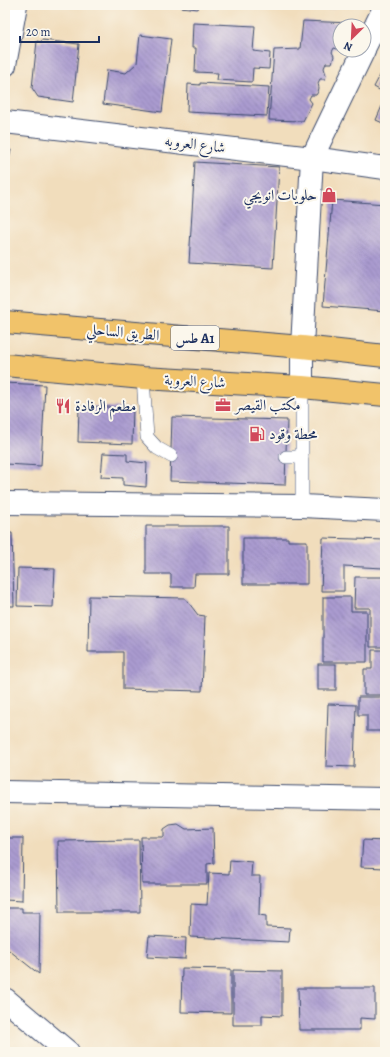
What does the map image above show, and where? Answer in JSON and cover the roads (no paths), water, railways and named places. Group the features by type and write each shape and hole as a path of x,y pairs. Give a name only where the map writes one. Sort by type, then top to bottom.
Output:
{"highway":[{"name":"الطريق الساحلي","path":"5,322 302,347 385,356"},
{"name":"شارع العروبة","path":"5,365 144,378 302,387 385,396"}],"street":[{"path":"5,65 16,5"},
{"path":"372,33 385,6"},
{"path":"302,387 302,347 312,158 360,58"},
{"name":"شارع العروبه","path":"5,122 385,168"},
{"path":"5,503 302,506 385,510"},
{"path":"5,792 385,798"},
{"path":"5,999 68,1052"}],"lane":[{"path":"144,378 147,437 157,448 171,456"},
{"path":"302,387 302,506"},
{"path":"286,457 302,457"}],"place":[{"name":"حلويات انويجي","path":"329,195"},
{"name":"مكتب القيصر","path":"223,405"},
{"name":"مطعم الرفادة","path":"63,406"},
{"name":"محطة وقود","path":"257,434"}]}
